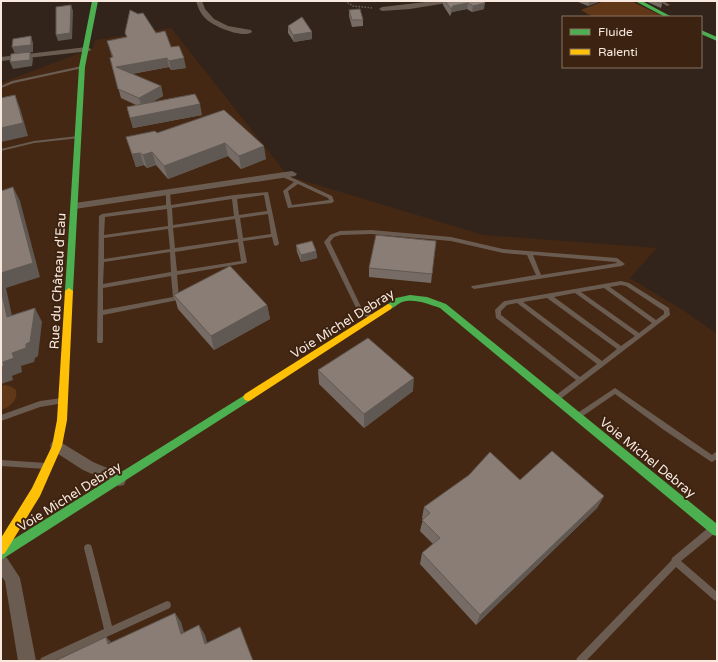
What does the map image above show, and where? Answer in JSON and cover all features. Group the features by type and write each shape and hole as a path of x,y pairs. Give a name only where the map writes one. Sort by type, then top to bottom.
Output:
{"street":[{"name":"Rue du Château d'Eau","path":"1,549 36,492 57,446 62,420 82,67 96,1"},
{"path":"199,1 200,5 211,21 231,30 248,32"},
{"path":"382,9 410,7 447,1"},
{"path":"638,1 667,16"},
{"path":"702,32 717,39"},
{"path":"1,59 87,49"},
{"path":"75,206 287,175"},
{"name":"Voie Michel Debray","path":"1,554 399,300 415,298 431,301 443,306 716,530"},
{"path":"57,446 88,466 119,480"},
{"path":"1,563 12,578 27,661"}],"lane":[{"path":"660,1 668,5"},
{"path":"1,87 13,82 82,67"},
{"path":"1,150 34,142 78,137"},
{"path":"287,175 298,182 330,197 332,201 290,207 285,191 298,182"},
{"path":"100,313 176,299 168,192"},
{"path":"100,341 102,216 266,193 276,244"},
{"path":"101,286 244,262 234,197"},
{"path":"102,237 171,228 270,212"},
{"path":"372,318 360,310 327,242 332,236 340,233 371,232 451,239 503,251 617,260 622,264 474,287"},
{"path":"101,261 274,235"},
{"path":"529,253 539,277"},
{"path":"555,399 667,315 667,310 627,284 621,283 506,303 498,310 498,316 580,380"},
{"path":"606,286 656,323"},
{"path":"576,291 638,336"},
{"path":"549,296 622,349"},
{"path":"518,301 601,364"},
{"path":"577,417 615,391 666,428 715,459"},
{"path":"1,418 40,404 64,401"},
{"path":"1,463 48,466"},
{"path":"580,661 675,561 716,530"},
{"path":"88,548 109,632"},
{"path":"675,561 717,597"},
{"path":"44,661 167,605"}],"path":[{"path":"345,1 353,6 382,9"},
{"path":"713,1 717,2"}],"shaded area":[{"path":"604,1 631,1 662,16 591,16 581,10"},
{"path":"171,28 288,176 483,235 657,248 630,278 684,311 717,334 717,661 1,661 1,83 93,48 95,40"},
{"path":"5,385 16,390 16,397 13,403 1,410 1,386"}],"building":[{"path":"445,1 484,1 485,3 473,6 468,3 453,6 451,9"},
{"path":"71,5 70,33 56,35 56,7"},
{"path":"360,9 363,20 352,20 349,10"},
{"path":"130,10 138,14 143,13 156,33 165,31 171,47 179,46 184,58 169,61 167,58 116,67 161,86 139,98 118,89 110,58 113,57 107,41 127,37 125,33"},
{"path":"302,17 312,32 293,35 288,26"},
{"path":"31,36 31,45 12,47 13,39"},
{"path":"30,52 30,60 10,62 11,54"},
{"path":"195,94 200,104 130,118 127,107"},
{"path":"15,95 23,123 1,128 1,98"},
{"path":"224,110 264,146 239,156 225,143 164,166 152,152 143,155 140,153 132,154 126,137 155,131 157,133"},
{"path":"13,187 33,263 1,273 1,191"},
{"path":"376,235 436,241 432,274 369,268"},
{"path":"312,241 316,251 301,255 296,245"},
{"path":"230,266 267,305 211,336 174,295"},
{"path":"1,289 7,317 35,308 30,342 26,344 26,348 12,353 14,358 3,362 4,366 1,367"},
{"path":"368,338 414,378 364,414 318,370"},
{"path":"552,451 604,496 480,615 422,553 440,538 422,520 430,513 424,507 469,475 490,452 520,480"},
{"path":"175,613 181,634 199,625 205,644 240,627 253,661 55,661 106,637 108,644"}],"traffic: fast":[{"path":"69,291 82,67 95,1"},
{"path":"638,1 667,16"},
{"path":"702,32 717,39"},
{"path":"388,307 399,300 410,298 443,306 717,531"},
{"path":"1,554 248,397"}],"traffic: slow":[{"path":"1,549 36,492 57,446 62,420 69,291"},
{"path":"248,397 388,307"}]}
